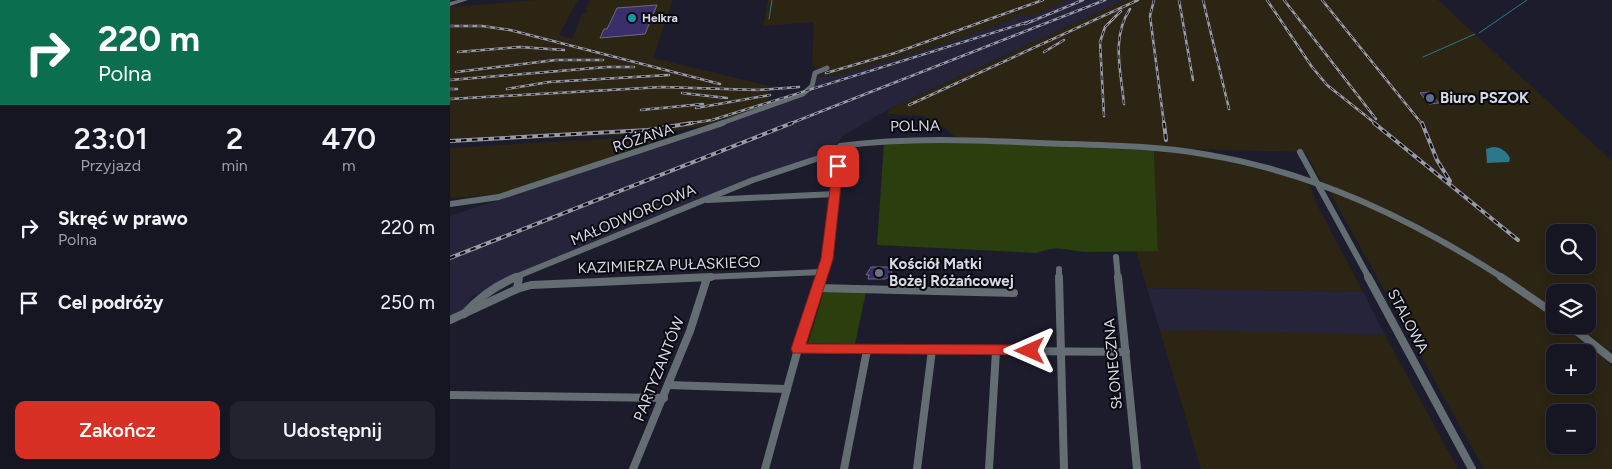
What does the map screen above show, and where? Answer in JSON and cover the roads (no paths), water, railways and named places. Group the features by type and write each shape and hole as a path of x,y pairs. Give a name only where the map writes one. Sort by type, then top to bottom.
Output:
{"street":[{"path":"450,4 465,0"},
{"name":"RÓŻANA","path":"452,203 499,197 720,125 805,93 812,86 815,73 827,68"},
{"name":"POLNA","path":"839,150 840,146 881,140 949,138 1140,147 1212,155 1298,176 1386,211 1450,244 1496,271 1546,307"},
{"path":"765,469 798,349 823,272 835,194 839,150"},
{"name":"MAŁODWORCOWA","path":"464,314 485,293 519,277 790,166 839,150"},
{"name":"STALOWA","path":"1300,152 1472,469"},
{"path":"705,200 835,194"},
{"name":"SŁONECZNA","path":"1116,257 1137,469"},
{"path":"1059,269 1064,469"},
{"name":"KAZIMIERZA PUŁASKIEGO","path":"517,290 531,286 823,272"},
{"path":"450,320 517,290 519,277"},
{"name":"PARTYZANTÓW","path":"633,469 664,398 690,331 707,278"},
{"path":"818,288 1014,293"},
{"path":"1581,334 1612,358"},
{"path":"798,349 1126,352"},
{"path":"844,469 867,350"},
{"path":"917,469 932,350"},
{"path":"989,469 996,351"},
{"path":"668,385 787,389"},
{"path":"450,395 664,398"}],"water":[{"path":"1493,147 1505,151 1510,158 1509,162 1487,163 1486,149"}],"waterway":[{"path":"769,19 772,0"},
{"path":"1479,33 1527,0"},
{"path":"1423,57 1475,34"}],"railway":[{"path":"826,73 895,53 1043,0"},
{"path":"1025,24 1083,0"},
{"path":"789,124 1105,0"},
{"path":"909,105 1138,0"},
{"path":"1154,0 1150,16 1164,124"},
{"path":"1179,0 1193,80"},
{"path":"1203,0 1229,109"},
{"path":"1267,0 1312,67 1327,85 1376,124"},
{"path":"1284,0 1376,119"},
{"path":"1322,0 1422,124"},
{"path":"1124,104 1119,43 1124,20 1130,9"},
{"path":"1104,116 1100,42 1105,27 1121,11"},
{"path":"684,124 712,120 1031,21"},
{"path":"450,26 482,26 510,30 720,84"},
{"path":"1044,52 1064,40"},
{"path":"458,52 520,47 564,50"},
{"path":"456,72 556,60 603,60"},
{"path":"450,80 607,67 634,67"},
{"path":"507,89 549,82 669,75"},
{"path":"450,99 662,87 758,90 799,87"},
{"path":"450,89 457,89"},
{"path":"682,93 727,98"},
{"path":"696,108 770,95"},
{"path":"641,110 703,104"},
{"path":"450,141 648,130 692,123"},
{"path":"450,258 792,123"},
{"path":"1164,123 1166,140"},
{"path":"1374,123 1518,240"},
{"path":"1422,123 1437,160 1450,181"}],"place":[{"name":"Helkra","path":"632,18"},
{"name":"Biuro PSZOK","path":"1430,98"},
{"name":"Kościół Matki Bożej Różańcowej","path":"879,273"}]}
